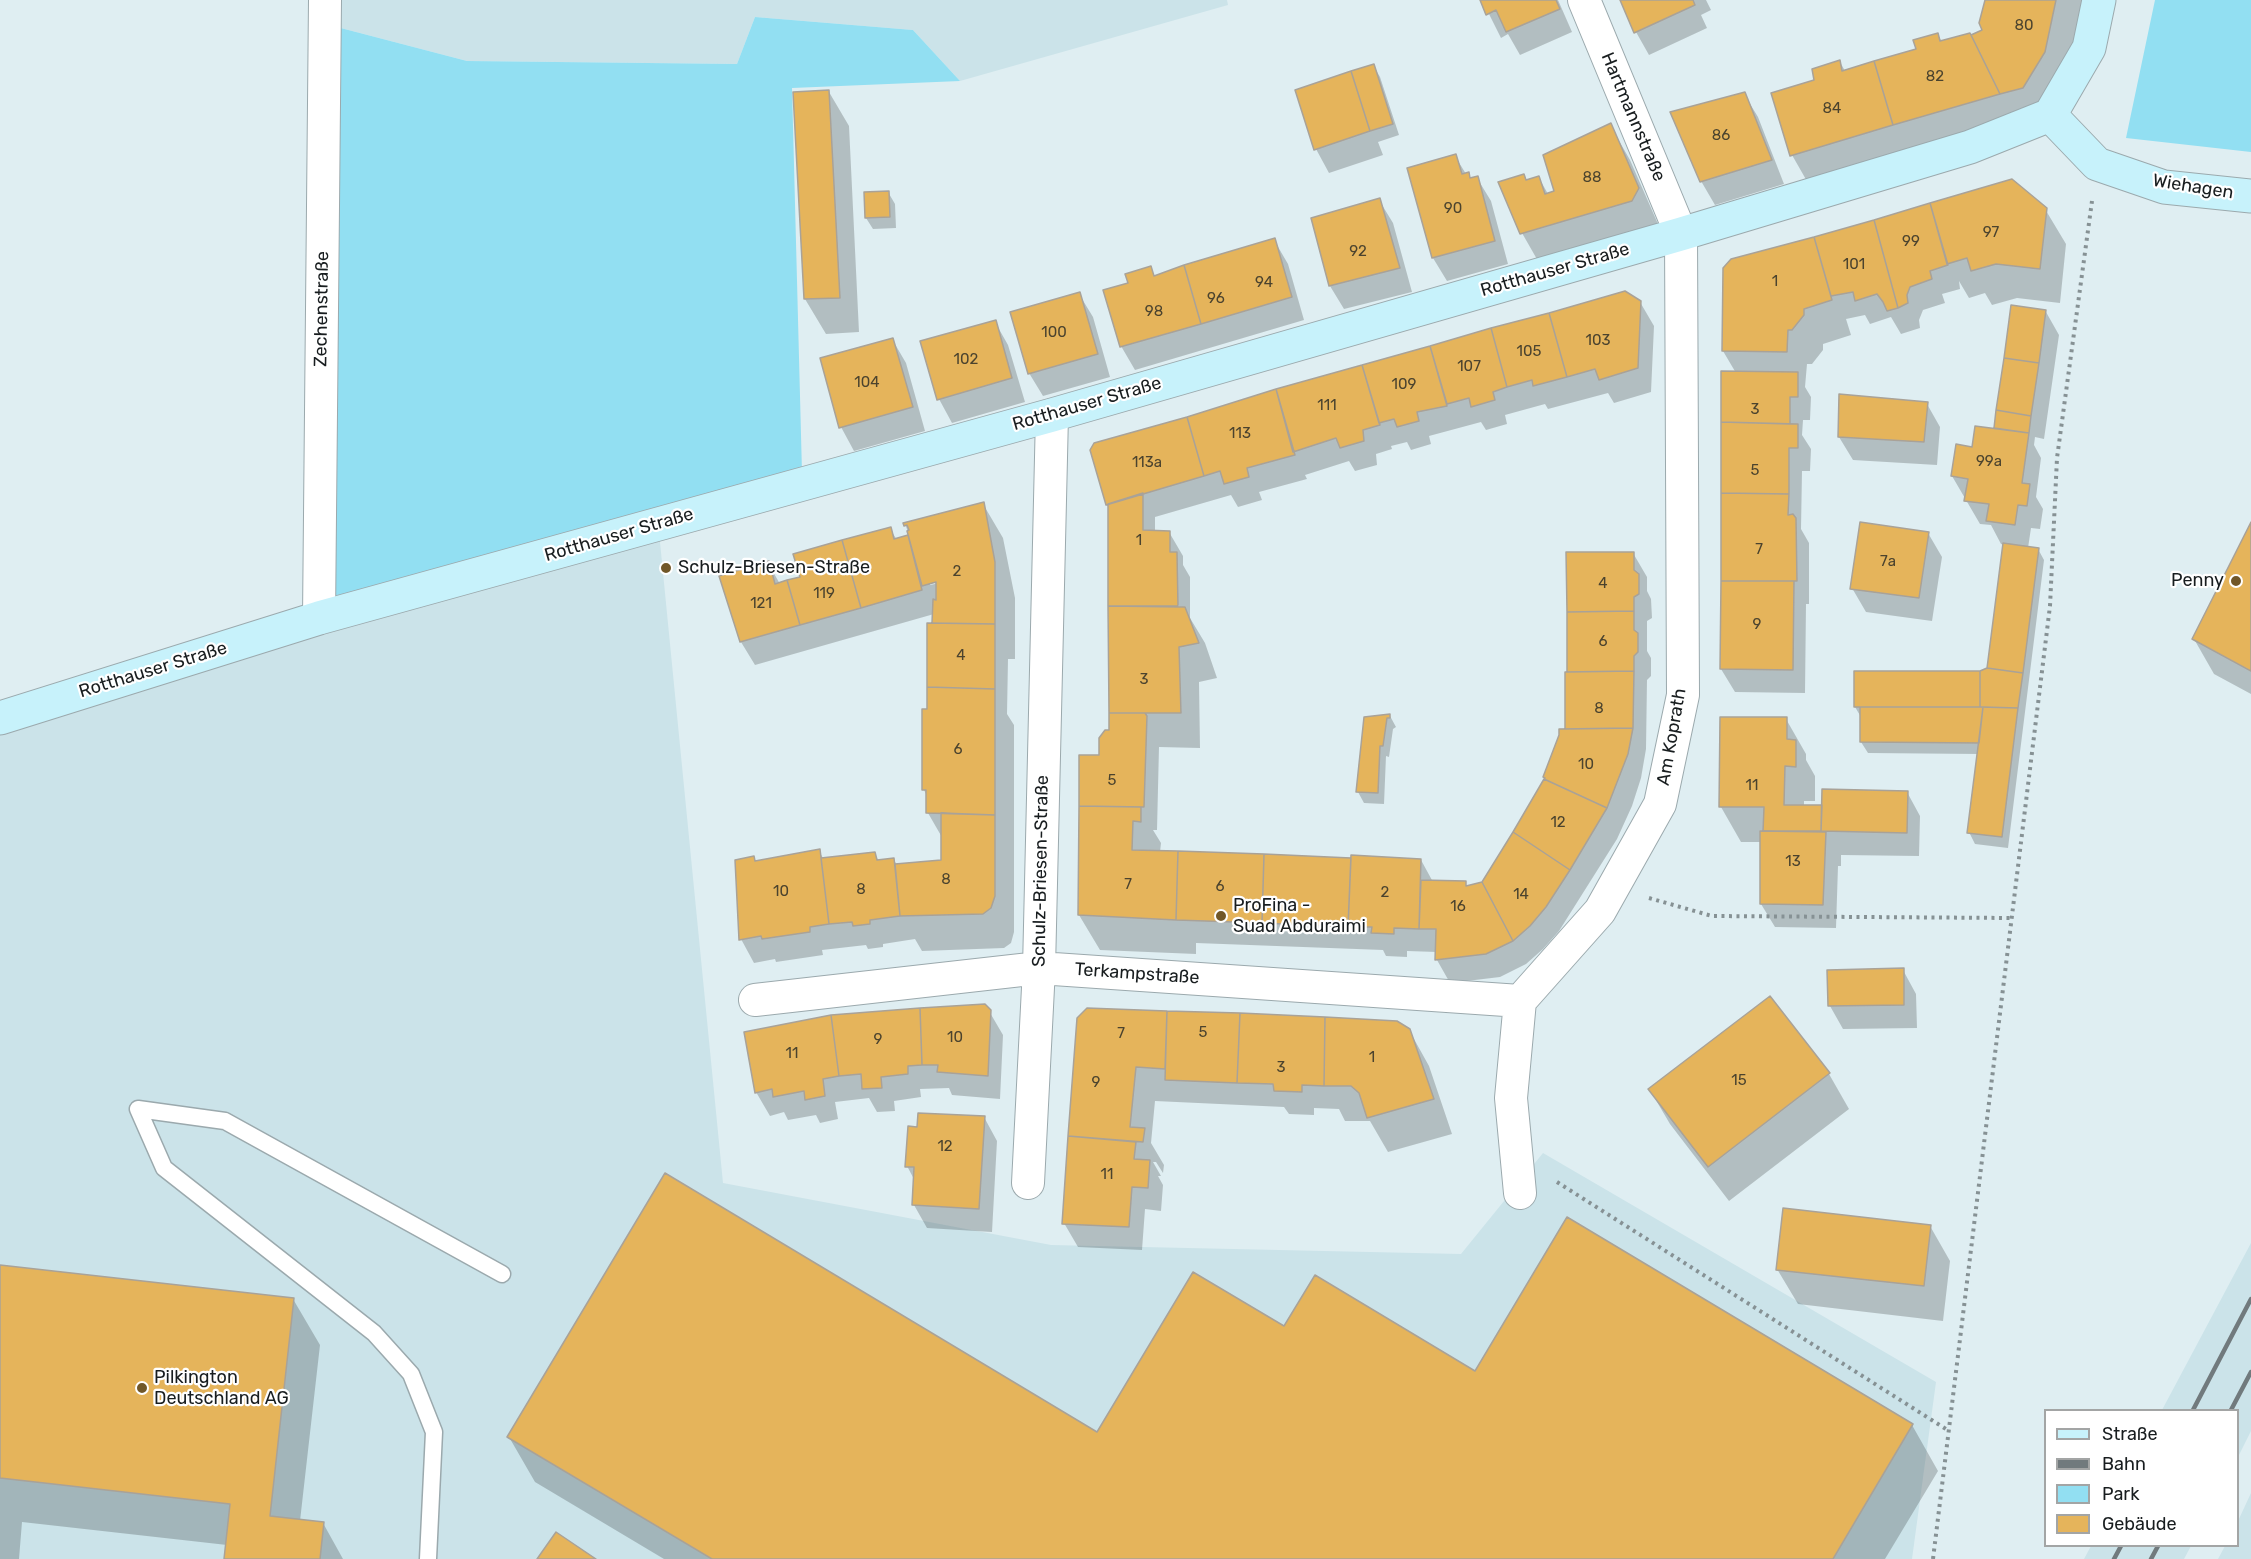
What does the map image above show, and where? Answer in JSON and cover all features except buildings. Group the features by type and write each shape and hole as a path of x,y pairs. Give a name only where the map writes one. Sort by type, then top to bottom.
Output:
{"main road":[{"path":"2050,115 2089,48 2099,0"},
{"name":"Rotthauser Straße","path":"0,718 319,618 1052,415 1681,234 1970,147 2050,115"},
{"name":"Wiehagen","path":"2050,115 2097,164 2164,187 2251,195"}],"street":[{"name":"Zechenstraße","path":"319,618 325,0"},
{"name":"Hartmannstraße","path":"1584,0 1681,234"},
{"name":"Am Koprath","path":"1520,1000 1600,911 1660,804 1683,695 1681,234"},
{"name":"Schulz-Briesen-Straße","path":"1028,1183 1039,968 1052,415"},
{"name":"Terkampstraße","path":"754,1000 1039,968 1520,1000"},
{"path":"1520,1000 1511,1098 1520,1193"}],"lane":[{"path":"428,1559 434,1432 411,1374 374,1333 164,1168 138,1109 225,1121 502,1274"}],"path":[{"path":"1933,1559 2050,606 2057,458 2097,164"},
{"path":"1613,888 1712,916 2012,918"},
{"path":"1515,1156 1949,1431"}],"shaded area":[{"path":"333,0 1227,0 1228,5 960,81 913,30 755,17 737,64 467,61 333,26"},
{"path":"659,532 723,1183 1051,1245 1461,1254 1543,1153 1936,1382 1912,1559 0,1559 0,727"},
{"path":"2251,1243 2251,1431 2239,1455 2239,1409 2163,1409"},
{"path":"2251,1493 2251,1559 2218,1559 2224,1547 2239,1547 2239,1519"},
{"path":"2090,1547 2190,1547 2184,1559 2084,1559"}],"green space":[{"path":"2155,0 2251,0 2251,152 2126,138"},
{"path":"755,17 913,30 960,81 792,88 802,473 330,603 333,26 467,61 737,64"}],"railway":[{"path":"2194,1409 2251,1299"},
{"path":"2232,1409 2251,1372"},
{"path":"2114,1559 2120,1547"},
{"path":"2151,1559 2157,1547"}],"place":[{"name":"Schulz-Briesen-Straße","path":"666,568"},
{"name":"Penny","path":"2236,581"},
{"name":"ProFina - Suad Abduraimi","path":"1221,916"},
{"name":"Pilkington Deutschland AG","path":"142,1388"}]}
